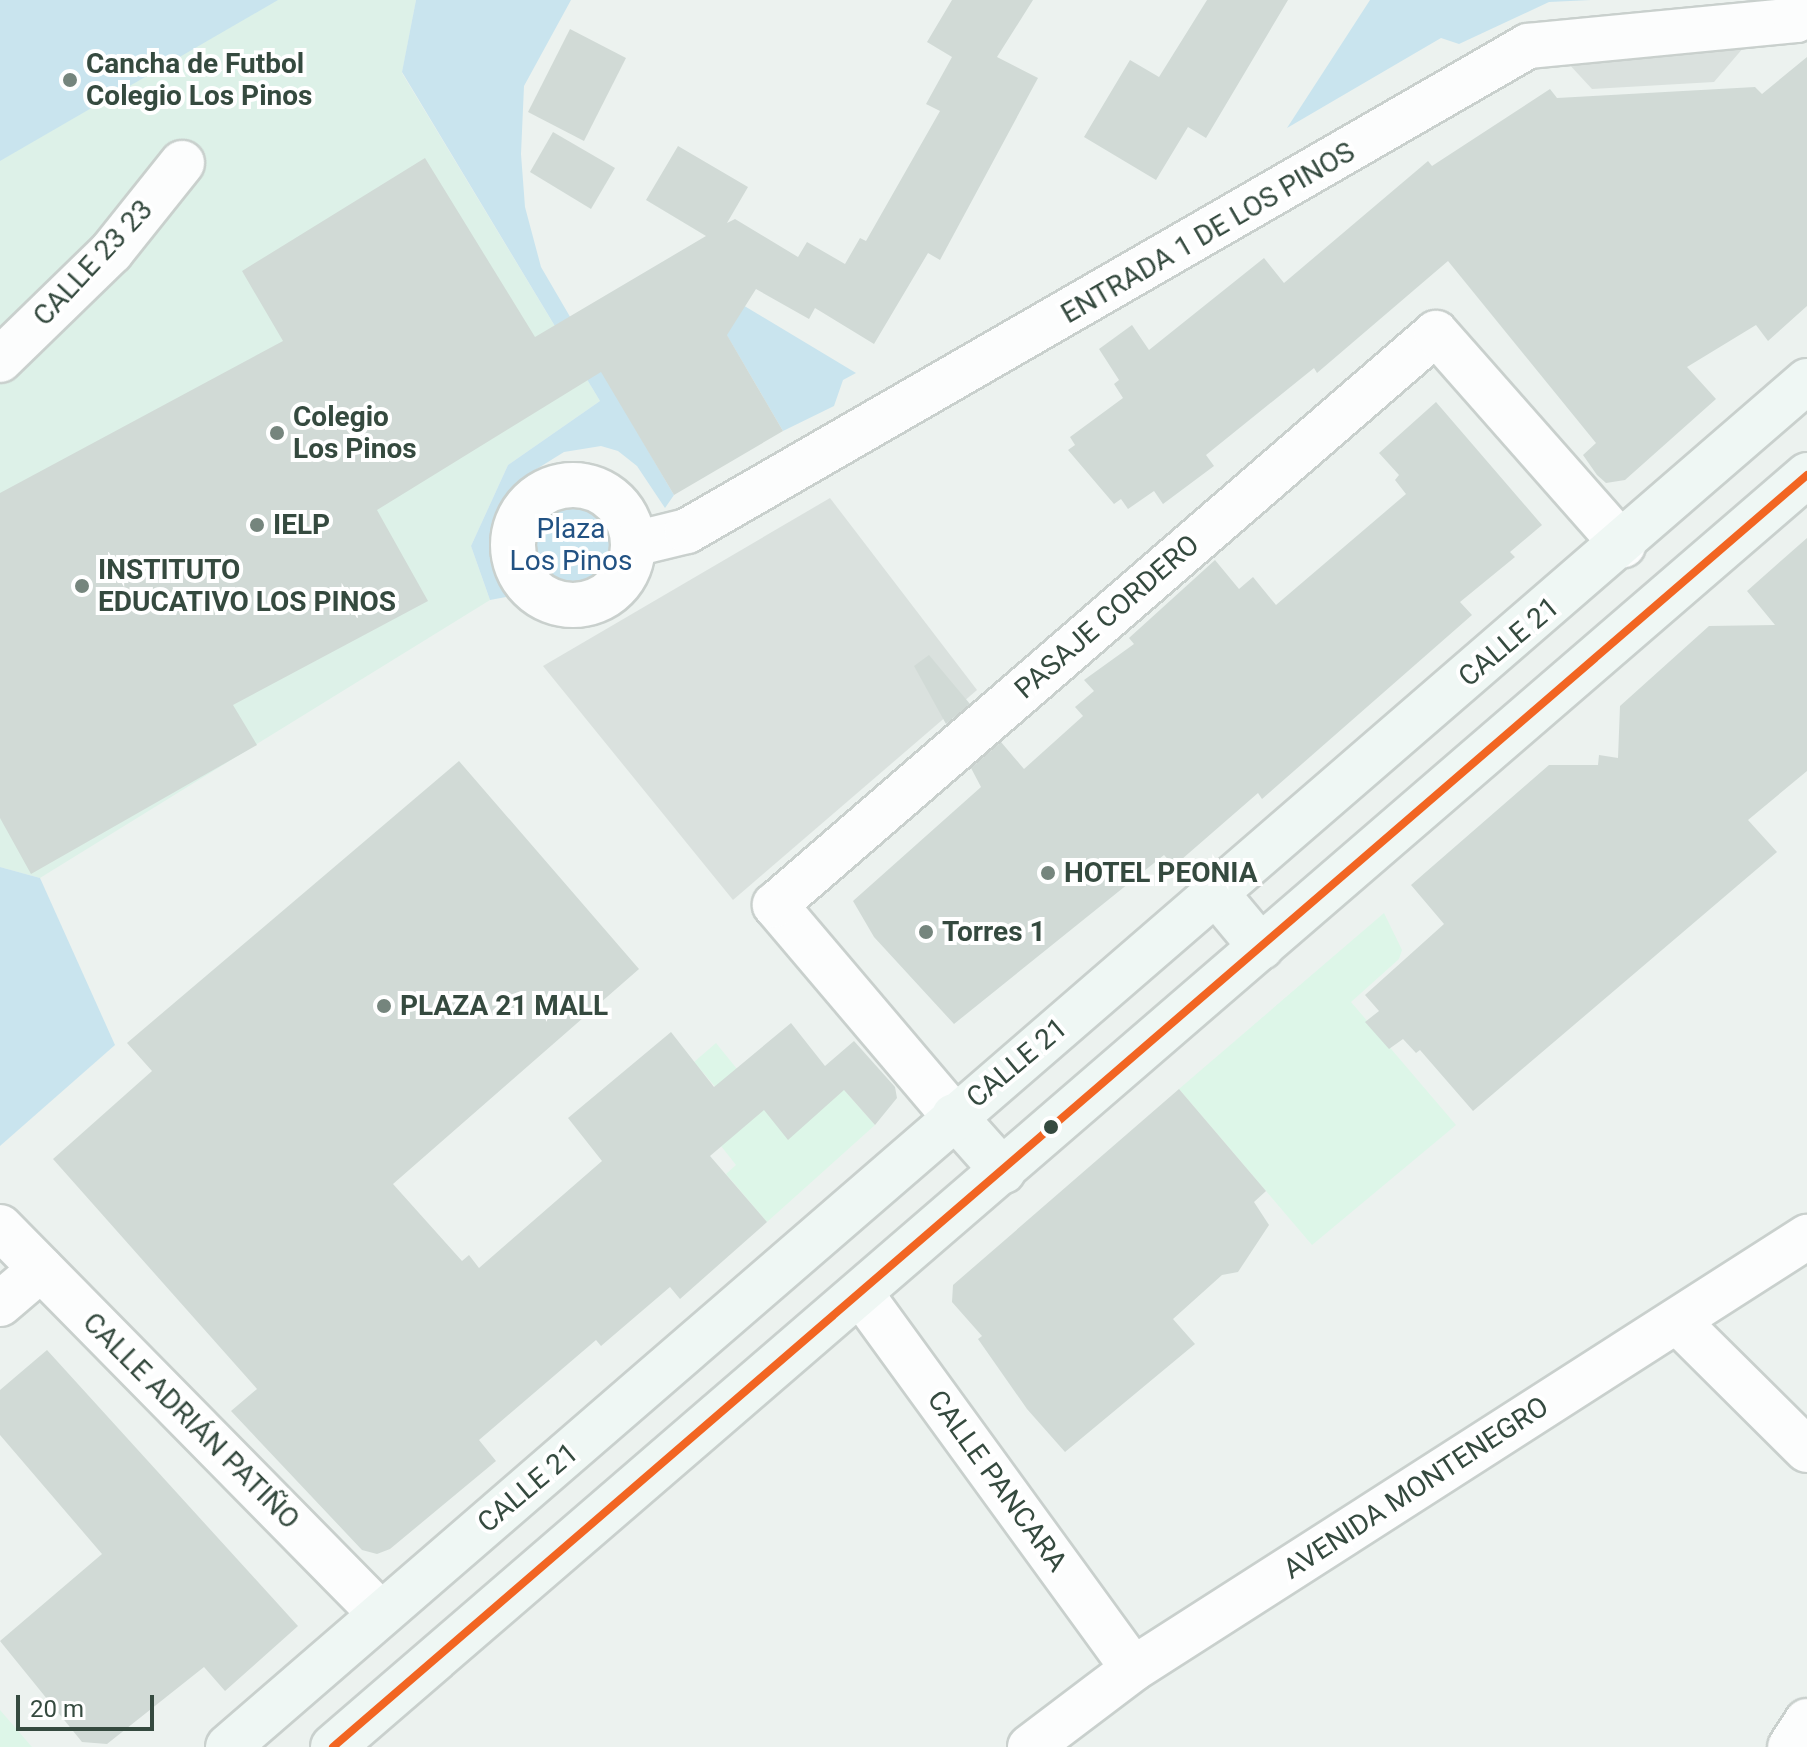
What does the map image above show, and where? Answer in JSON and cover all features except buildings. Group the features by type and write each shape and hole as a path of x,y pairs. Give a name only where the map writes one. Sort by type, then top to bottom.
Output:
{"main road":[{"name":"CALLE 21","path":"228,1747 813,1243 954,1116 1623,545 1807,381"},
{"path":"333,1747 1807,475"},
{"path":"1623,545 1666,596"},
{"path":"1488,660 1532,712"},
{"path":"1215,892 1261,947"},
{"path":"954,1116 1003,1171"},
{"path":"813,1243 861,1294"},
{"path":"381,1614 426,1668"}],"street":[{"name":"ENTRADA 1 DE LOS PINOS","path":"634,544 687,531 1528,46 1796,20 1807,10"},
{"name":"CALLE 23 23","path":"0,360 111,252 182,163"},
{"name":"PASAJE CORDERO","path":"954,1116 775,905 1436,333 1623,545"},
{"name":"CALLE ADRIÁN PATIÑO","path":"0,1227 381,1614"},
{"name":"AVENIDA MONTENEGRO","path":"1030,1747 1133,1669 1807,1237"},
{"path":"0,1304 41,1269"},
{"name":"CALLE PANCARA","path":"861,1294 1133,1669"},
{"path":"1677,1321 1807,1450"},
{"path":"1790,1747 1807,1721"}],"shaded area":[{"name":"Colegio Los Pinos","path":"0,0 416,0 402,73 600,401 508,465 471,546 490,600 40,878 0,867"},
{"path":"1744,47 1714,82 1592,89 1567,62"},
{"path":"830,498 977,690 733,900 543,666"},
{"path":"1384,913 1402,950 1399,959 1351,1002 1456,1125 1312,1245 1179,1089"},
{"path":"716,1043 737,1069 844,1090 875,1125 767,1222 726,1174 736,1165 721,1146 747,1124 694,1062"},
{"path":"0,1710 32,1747 0,1747"}],"green space":[{"name":"Cancha de Futbol Colegio Los Pinos","path":"0,0 278,0 0,161"},
{"path":"416,0 571,0 524,86 521,154 525,207 541,267 674,495 665,508 637,466 618,451 601,446 564,452 527,475 507,508 501,554 517,595 490,600 471,546 508,465 600,401 402,72"},
{"path":"1370,0 1591,0 1549,2 1459,44 1441,38 1287,128"},
{"path":"691,274 856,373 843,380 834,406 783,431"},
{"name":"Plaza Los Pinos","path":"564,505 580,505 601,516 612,537 612,553 601,574 580,585 564,585 550,579 538,567 532,553 532,537 538,523 550,511"},
{"path":"0,867 40,878 115,1045 0,1146"}],"transit line":[{"path":"333,1747 1807,475"}],"place":[{"name":"Cancha de Futbol Colegio Los Pinos","path":"70,80"},
{"name":"Colegio Los Pinos","path":"277,433"},
{"name":"IELP","path":"257,525"},
{"name":"INSTITUTO EDUCATIVO LOS PINOS","path":"82,586"},
{"name":"HOTEL PEONIA","path":"1048,873"},
{"name":"Torres 1","path":"926,932"},
{"name":"PLAZA 21 MALL","path":"384,1006"}]}
